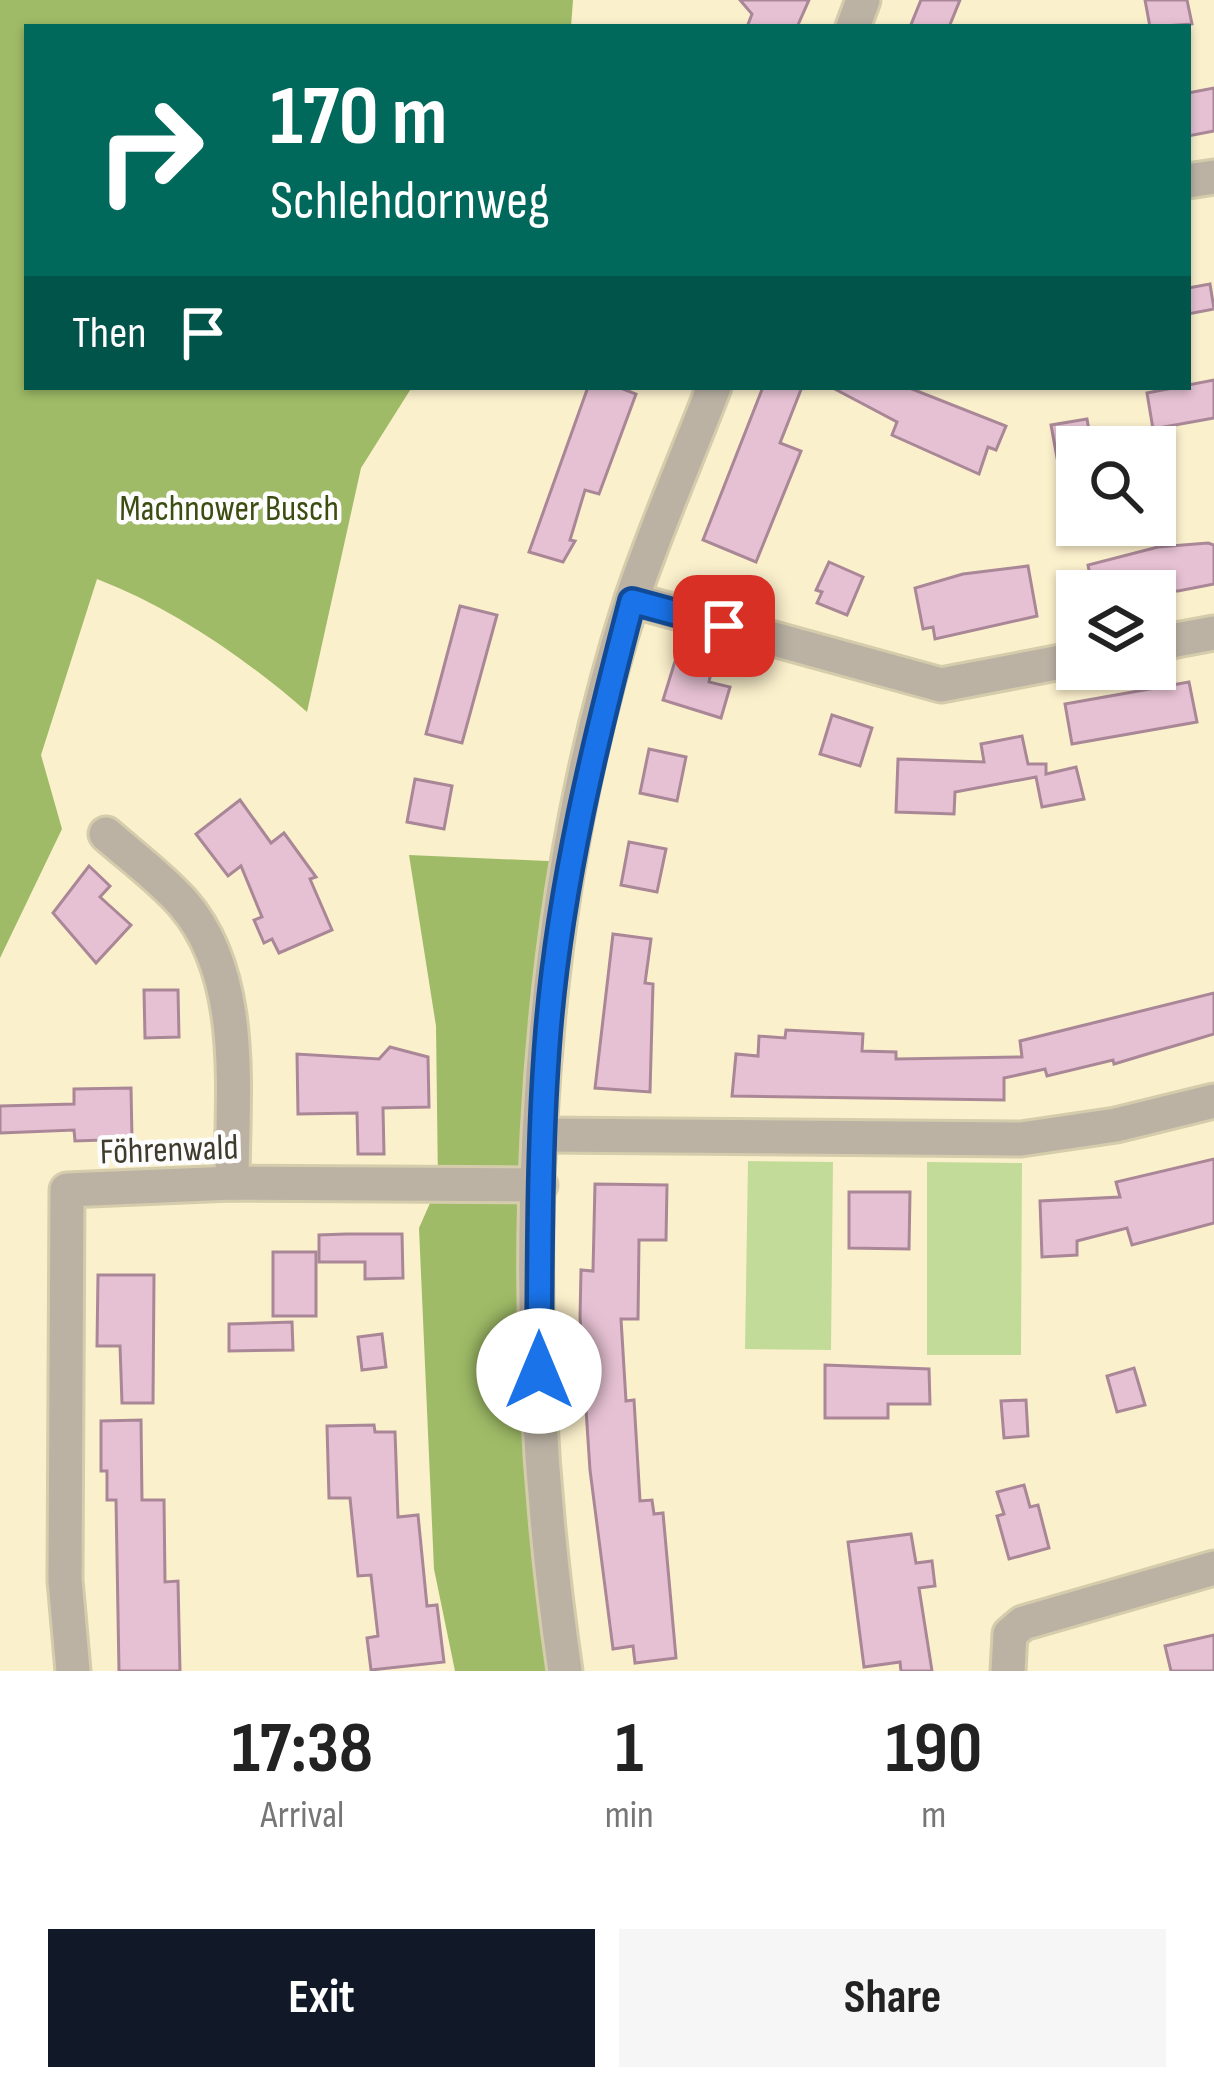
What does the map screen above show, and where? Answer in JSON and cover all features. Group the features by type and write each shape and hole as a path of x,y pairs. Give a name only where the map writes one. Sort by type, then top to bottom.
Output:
{"street":[{"path":"565,1671 548,1554 539,1371 540,1185 548,1029 570,862 632,601 713,390"},
{"path":"632,601 941,685 1056,663"},
{"path":"1176,640 1214,633"},
{"path":"106,834 185,905 219,973 232,1040 232,1184"},
{"path":"542,1135 1021,1139 1065,1135 1214,1101"},
{"name":"Föhrenwald","path":"73,1671 65,1580 67,1190 232,1184 540,1185"},
{"path":"1008,1671 1010,1634 1023,1623 1214,1568"}],"green space":[{"name":"Machnower Busch","path":"0,0 573,0 571,24 24,24 24,390 410,390 361,468 307,712 207,636 97,579 41,755 62,829 0,958"},
{"path":"409,855 570,862 542,1135 565,1671 455,1671 434,1569 419,1228 438,1185 436,1026"},
{"path":"748,1161 833,1162 831,1350 745,1349"},
{"path":"927,1162 1022,1163 1021,1355 927,1355"}],"building":[{"path":"740,0 809,0 798,24 748,24 752,14"},
{"path":"921,0 960,0 950,24 911,24"},
{"path":"1145,0 1187,0 1192,24 1149,24"},
{"path":"1214,88 1214,131 1191,135 1191,92"},
{"path":"1210,284 1214,309 1191,313 1191,287"},
{"path":"1214,380 1214,418 1152,426 1147,393 1191,390 1191,384"},
{"path":"587,390 636,394 599,494 585,490 570,540 575,541 563,562 529,552"},
{"path":"762,390 801,390 780,443 801,451 756,562 703,540"},
{"path":"837,390 915,390 1006,426 996,450 988,447 979,474 892,435 897,422"},
{"path":"1087,419 1088,426 1056,426 1056,452 1051,425"},
{"path":"1214,545 1214,584 1176,591 1176,570 1089,570 1088,565 1176,546"},
{"path":"829,562 863,577 847,615 817,603 822,592 816,590"},
{"path":"1028,566 1037,616 935,639 933,627 923,629 915,588 963,574"},
{"path":"460,606 497,615 462,743 426,734"},
{"path":"676,658 712,668 709,682 730,687 721,718 663,700"},
{"path":"1189,682 1197,722 1072,744 1065,704 1144,690 1176,690 1176,684"},
{"path":"832,715 872,728 860,766 820,754"},
{"path":"1022,736 1028,764 1046,764 1046,774 1076,767 1084,799 1042,807 1036,777 955,792 954,814 896,812 898,759 984,762 981,744"},
{"path":"649,749 686,757 677,801 640,793"},
{"path":"415,779 452,786 444,829 407,822"},
{"path":"240,800 271,843 284,833 316,877 310,879 332,930 279,953 272,939 264,943 254,920 262,917 241,866 228,876 196,834"},
{"path":"629,842 666,849 657,892 621,885"},
{"path":"89,866 110,886 100,897 131,925 96,963 53,913"},
{"path":"613,934 651,939 645,983 653,984 650,1092 595,1088"},
{"path":"144,990 178,990 179,1037 145,1038"},
{"path":"1214,993 1214,1034 1114,1064 1113,1060 1047,1076 1045,1069 1004,1078 1004,1100 732,1096 736,1054 758,1056 759,1036 785,1038 786,1030 863,1034 862,1051 896,1052 896,1059 1022,1057 1020,1041"},
{"path":"390,1047 428,1057 429,1107 383,1108 384,1154 358,1154 357,1113 298,1114 297,1054 379,1059"},
{"path":"131,1088 132,1139 75,1141 74,1130 0,1133 0,1106 74,1104 74,1089"},
{"path":"1214,1159 1214,1223 1132,1245 1127,1228 1077,1241 1077,1255 1042,1257 1040,1201 1120,1197 1116,1182"},
{"path":"595,1184 667,1185 666,1240 639,1240 638,1319 621,1319 626,1401 634,1400 640,1501 652,1500 654,1514 663,1513 676,1658 635,1663 633,1646 613,1649 590,1470 580,1318 581,1270 593,1271"},
{"path":"849,1192 910,1192 909,1249 849,1248"},
{"path":"402,1234 403,1278 365,1279 365,1262 319,1262 319,1235"},
{"path":"273,1252 316,1252 316,1316 273,1316"},
{"path":"98,1275 154,1275 153,1403 122,1403 120,1346 97,1346"},
{"path":"292,1322 293,1350 229,1351 229,1324"},
{"path":"382,1334 386,1367 362,1370 358,1337"},
{"path":"825,1365 929,1369 930,1404 888,1404 888,1418 825,1418"},
{"path":"1134,1368 1145,1405 1117,1412 1107,1376"},
{"path":"1026,1400 1028,1436 1004,1438 1001,1401"},
{"path":"141,1420 142,1500 164,1500 165,1582 178,1581 180,1671 119,1671 116,1500 107,1500 107,1471 101,1471 101,1421"},
{"path":"374,1425 375,1432 395,1432 398,1517 418,1515 427,1606 437,1605 444,1662 371,1670 367,1638 378,1636 371,1575 358,1576 350,1498 329,1498 327,1426"},
{"path":"1024,1485 1030,1507 1038,1505 1049,1548 1009,1559 997,1516 1004,1514 997,1492"},
{"path":"911,1534 916,1563 932,1561 935,1586 919,1588 932,1671 901,1671 900,1662 864,1667 848,1542"},
{"path":"1214,1635 1214,1671 1171,1671 1165,1646"}],"route":[{"path":"539,1371 540,1185 548,1029 570,862 597,735 632,601 724,626"}]}
